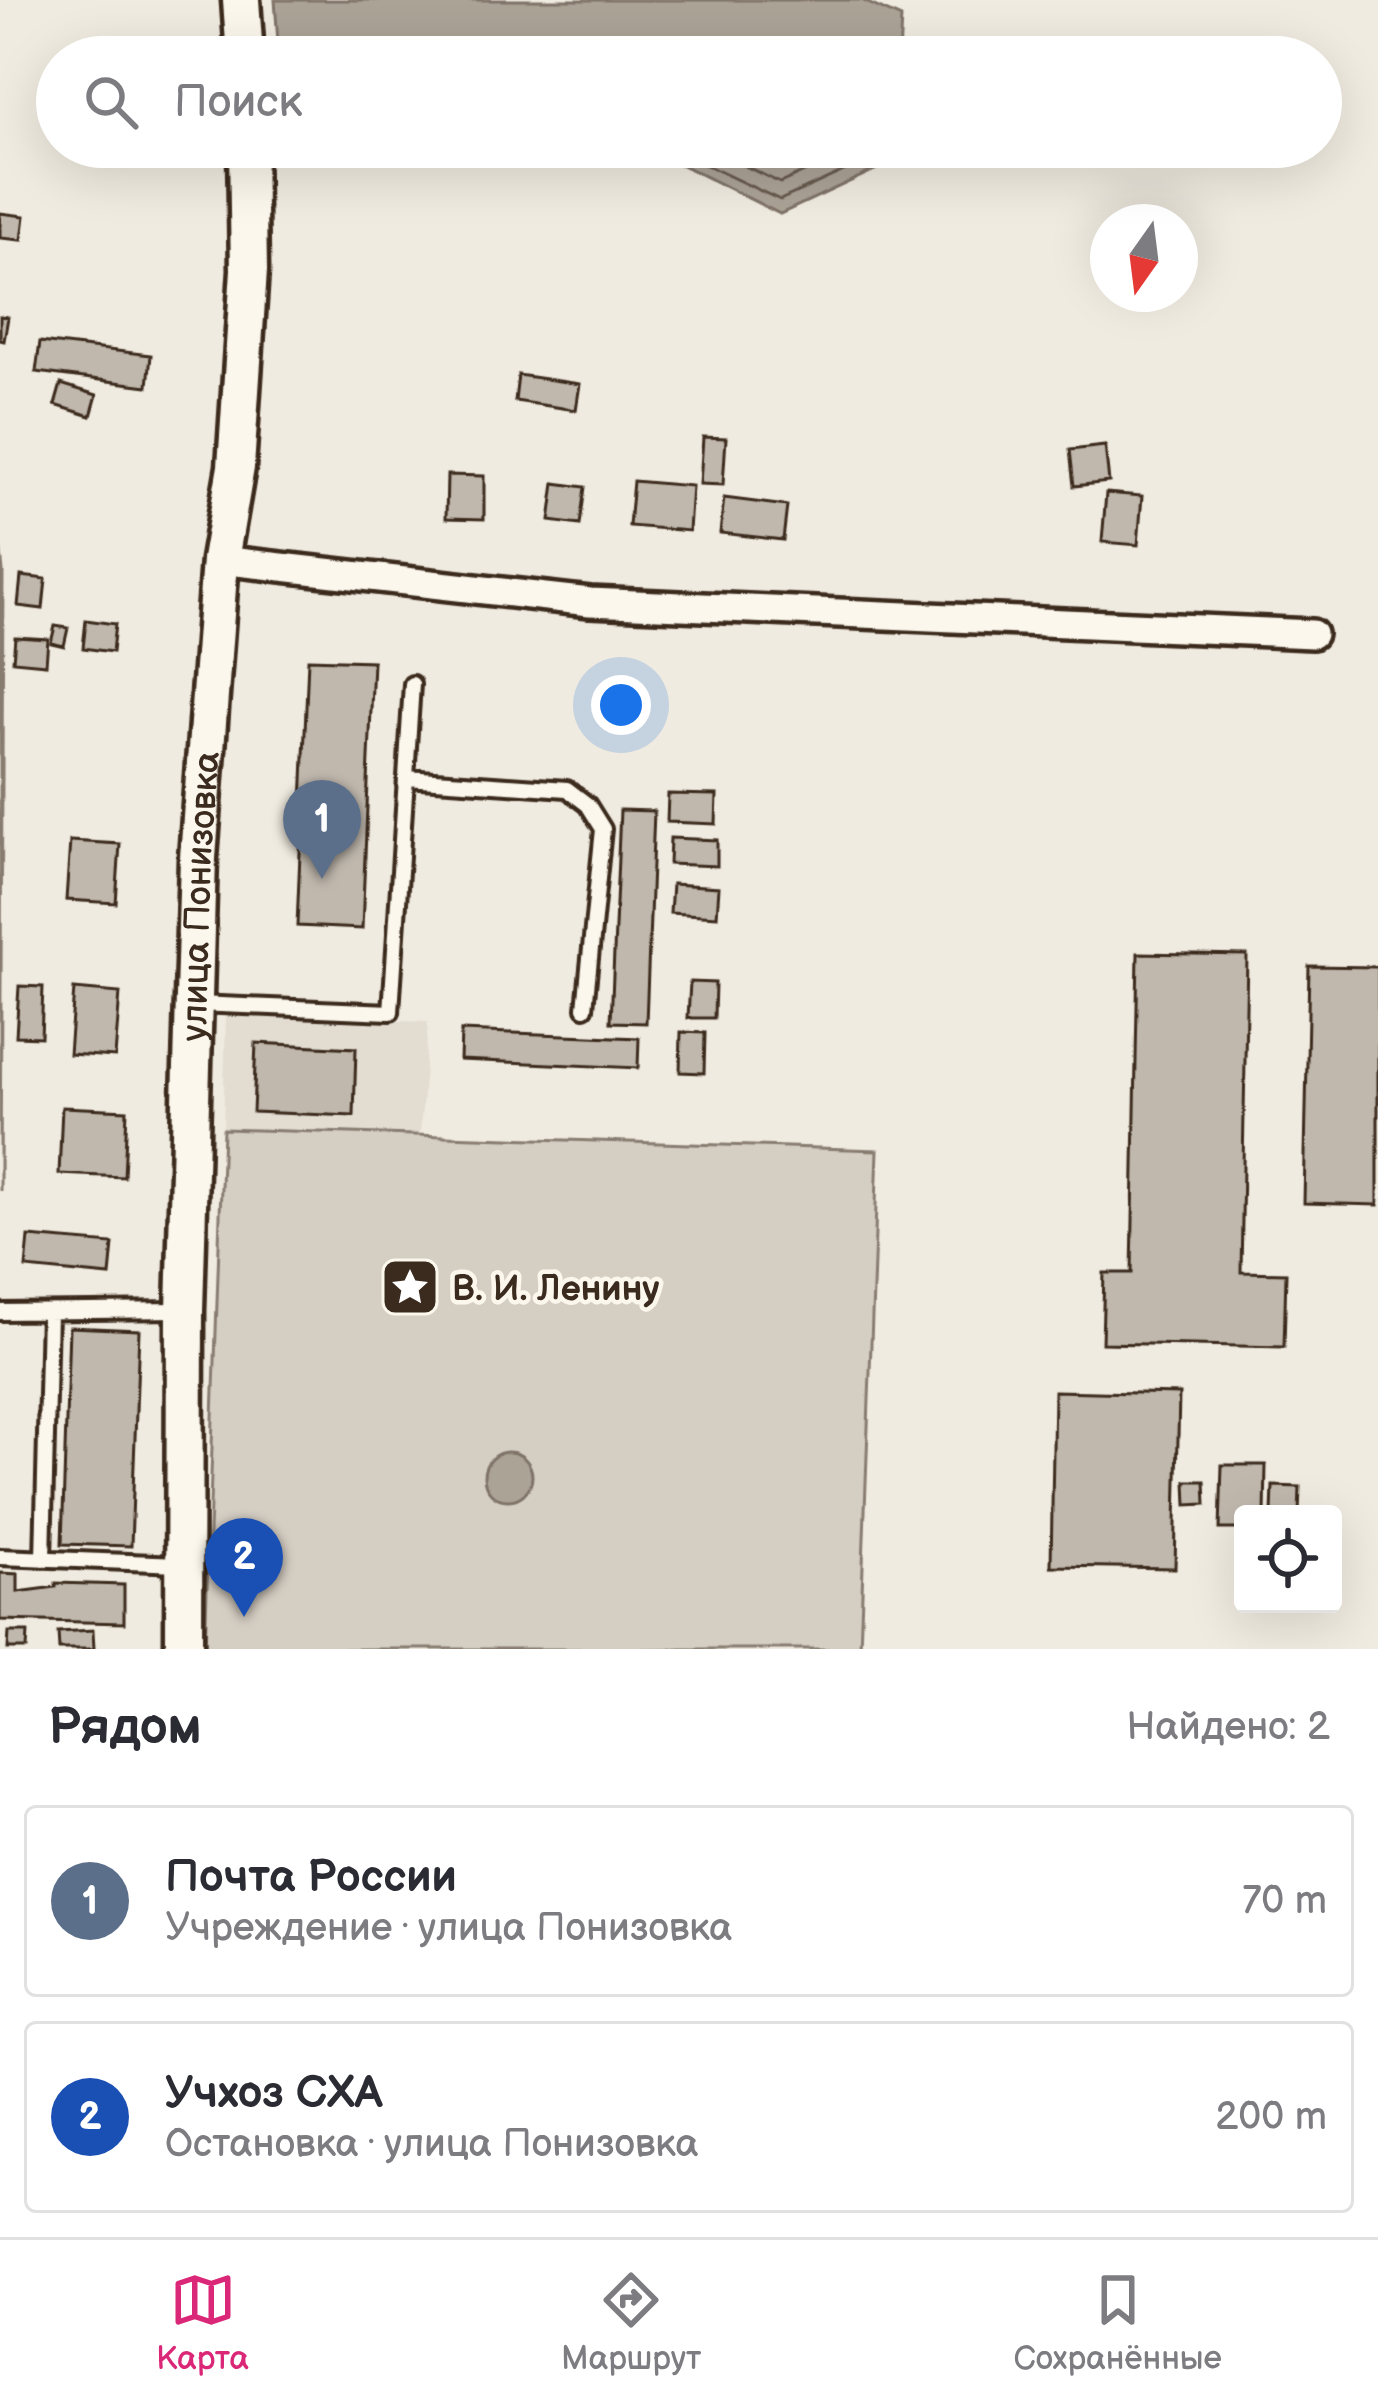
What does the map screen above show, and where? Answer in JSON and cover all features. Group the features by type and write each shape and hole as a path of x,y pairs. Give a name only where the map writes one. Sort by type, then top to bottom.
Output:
{"main road":[{"path":"241,0 244,36"},
{"name":"улица Понизовка","path":"184,1649 185,1310 198,858 220,560 236,467 246,314 247,168"}],"street":[{"path":"220,560 590,602 1312,634"}],"lane":[{"path":"194,1004 391,1012 412,684"},
{"path":"406,778 567,789 588,805 603,829 585,1007"},
{"path":"0,1312 185,1310"},
{"path":"44,1559 49,1312"},
{"path":"0,1557 185,1564"}],"shaded area":[{"path":"0,543 3,571 0,1191"},
{"path":"226,1015 428,1022 420,1135 223,1129"},
{"path":"223,1129 878,1150 860,1649 205,1649"}],"water":[{"path":"275,0 861,0 901,18 900,36 278,36"},
{"path":"688,168 879,168 780,214"},
{"path":"508,1452 525,1459 532,1476 525,1493 508,1500 491,1493 484,1476 491,1459"}],"building":[{"path":"0,213 25,216 22,240 0,238"},
{"path":"0,316 8,317 4,341 0,340"},
{"path":"40,342 151,355 148,386 36,372"},
{"path":"518,375 580,384 576,410 515,401"},
{"path":"61,384 97,395 91,416 55,405"},
{"path":"703,437 726,438 723,485 700,484"},
{"path":"1105,446 1109,482 1074,486 1070,450"},
{"path":"447,475 484,476 484,519 446,518"},
{"path":"633,481 692,486 689,531 629,526"},
{"path":"555,483 585,487 580,525 550,521"},
{"path":"1106,493 1142,496 1138,545 1102,542"},
{"path":"724,498 787,506 783,540 720,533"},
{"path":"21,576 46,579 43,609 18,606"},
{"path":"86,620 115,624 112,652 83,648"},
{"path":"55,626 68,628 64,646 51,643"},
{"path":"15,637 48,639 46,664 13,661"},
{"path":"308,659 373,661 362,929 297,926"},
{"path":"668,794 717,795 716,824 667,822"},
{"path":"620,810 654,811 646,1023 611,1022"},
{"path":"670,838 717,840 717,866 669,864"},
{"path":"70,841 120,844 116,903 66,900"},
{"path":"672,884 719,887 717,916 670,913"},
{"path":"1138,953 1247,955 1241,1272 1286,1273 1284,1347 1102,1343 1104,1273 1132,1273"},
{"path":"1309,966 1378,967 1378,1205 1304,1203"},
{"path":"690,982 715,983 714,1018 688,1018"},
{"path":"19,986 43,987 41,1037 16,1036"},
{"path":"74,989 120,993 115,1057 69,1054"},
{"path":"461,1031 639,1038 638,1068 460,1060"},
{"path":"681,1032 705,1033 704,1073 680,1072"},
{"path":"256,1043 356,1048 354,1116 253,1112"},
{"path":"62,1107 127,1110 124,1177 59,1174"},
{"path":"29,1237 113,1244 110,1276 26,1268"},
{"path":"69,1327 139,1330 131,1546 62,1544"},
{"path":"1054,1391 1179,1394 1175,1568 1051,1566"},
{"path":"1222,1465 1266,1465 1265,1505 1234,1505 1234,1529 1220,1529"},
{"path":"1186,1481 1205,1481 1206,1504 1187,1505"},
{"path":"1273,1486 1300,1487 1299,1505 1272,1505"},
{"path":"0,1573 18,1574 18,1592 56,1587 56,1583 124,1585 124,1623 0,1620"},
{"path":"93,1630 94,1649 59,1649 58,1632"},
{"path":"9,1632 28,1632 27,1649 8,1649"}],"place":[{"name":"Почта России","path":"322,879"},
{"name":"В. И. Ленину","path":"410,1287"},
{"name":"Учхоз СХА","path":"244,1617"}]}
